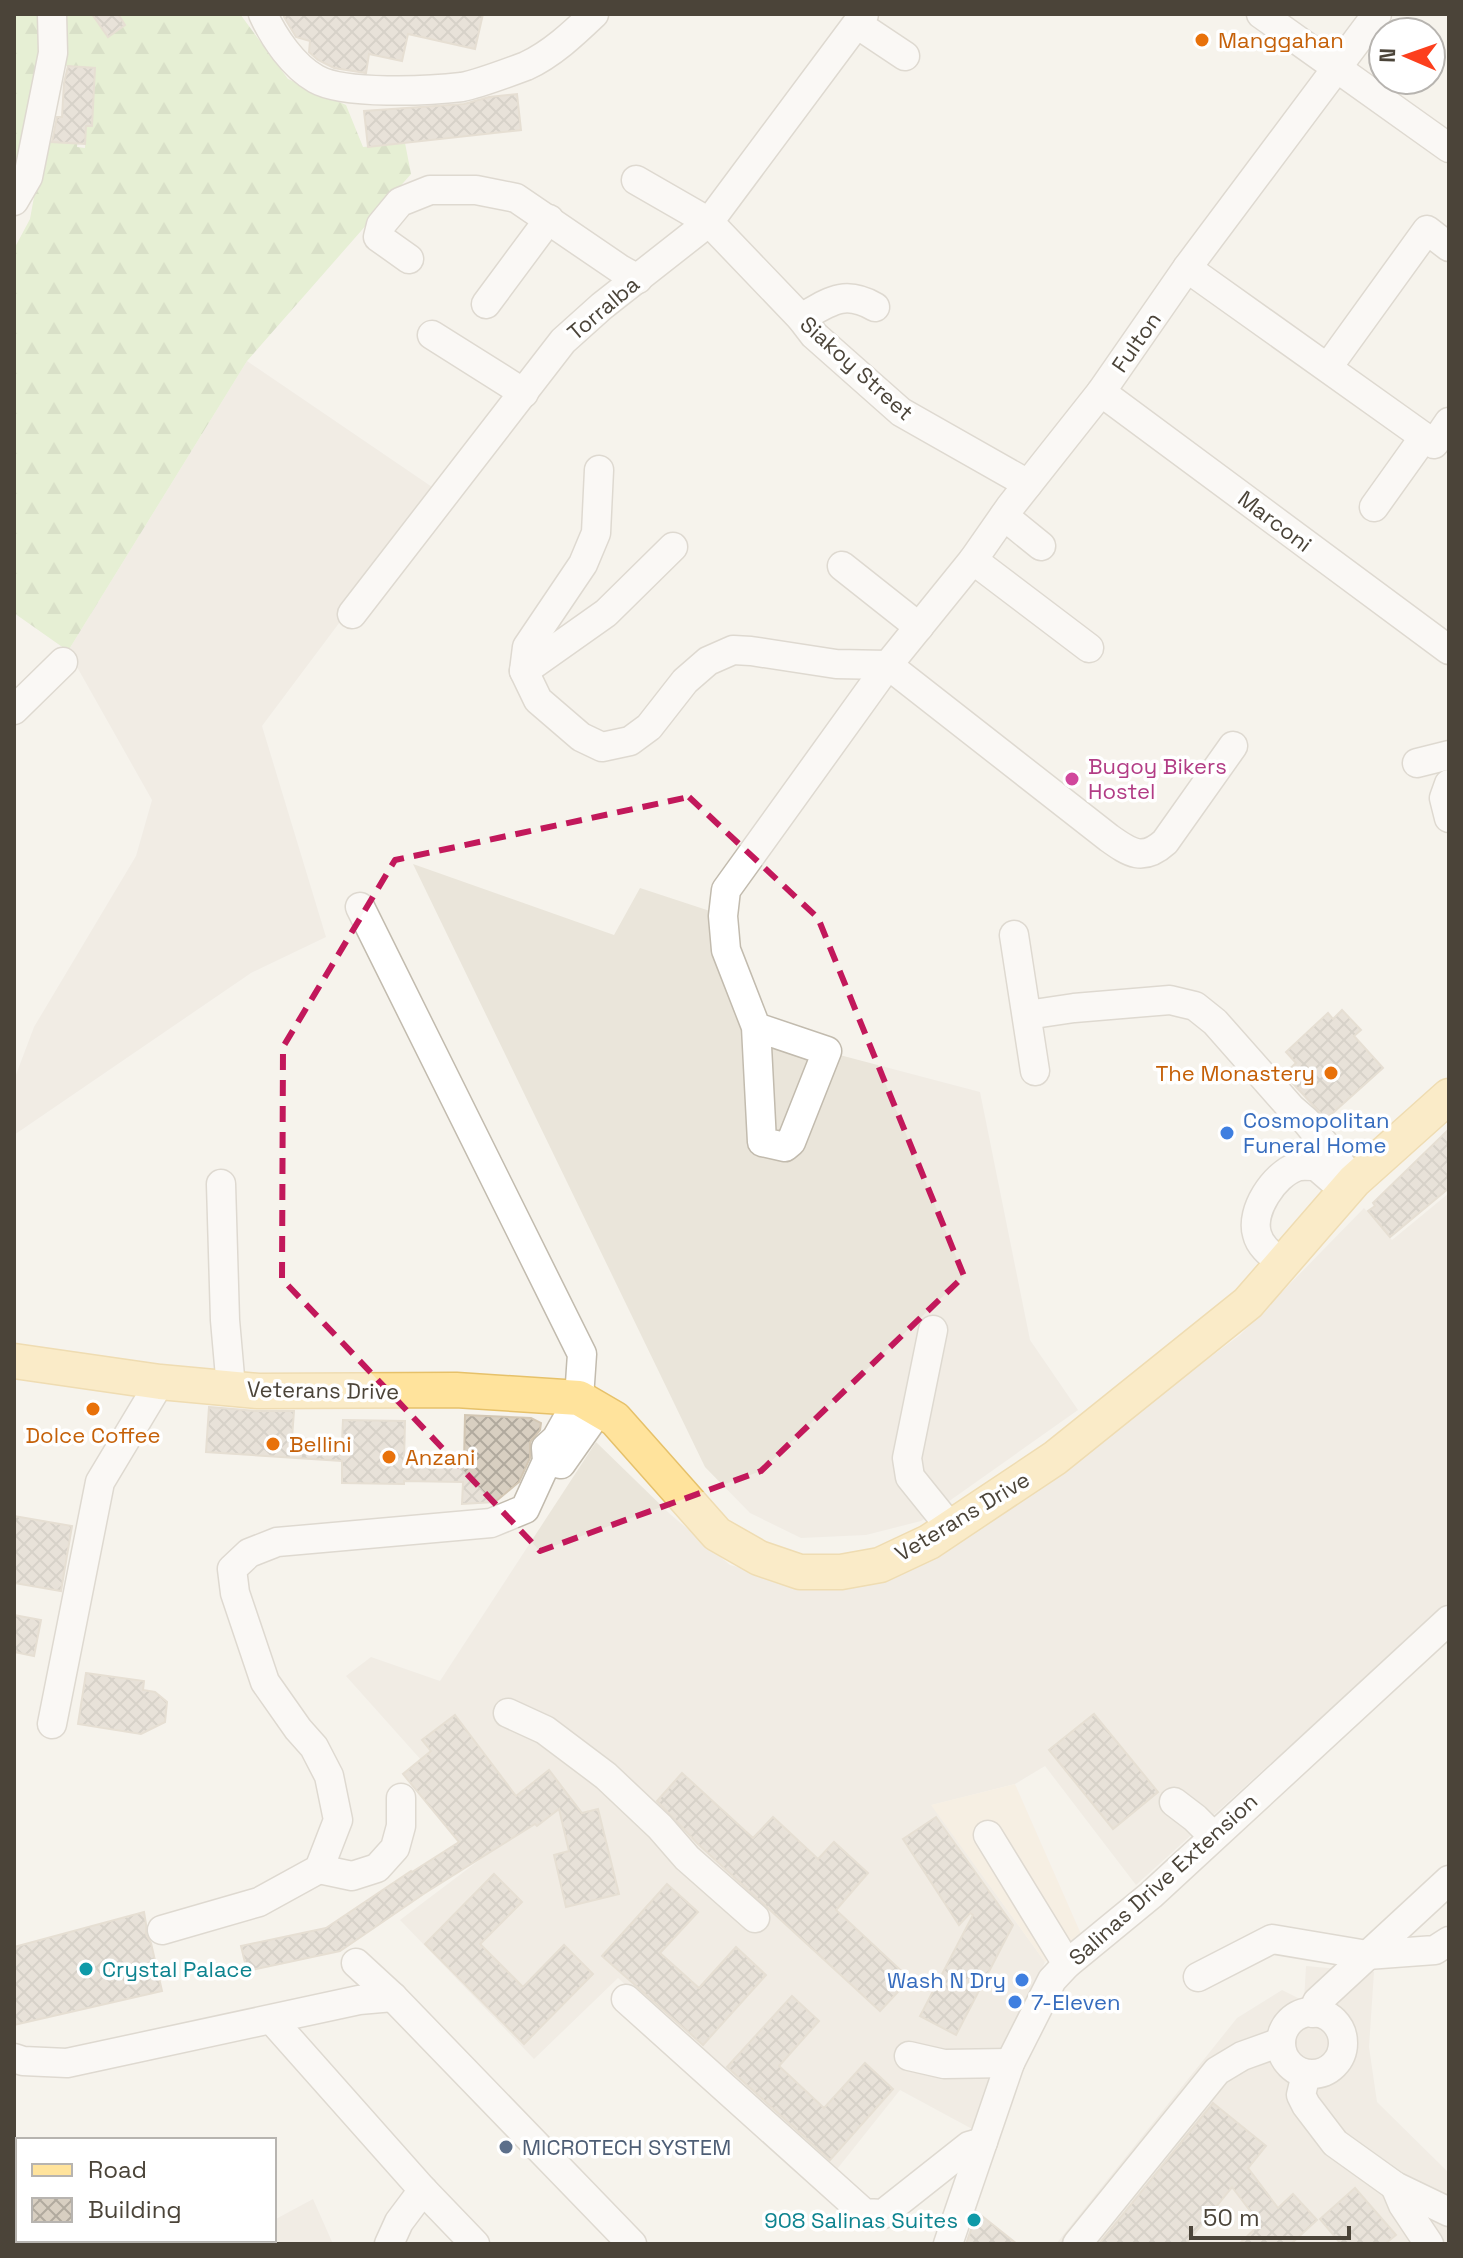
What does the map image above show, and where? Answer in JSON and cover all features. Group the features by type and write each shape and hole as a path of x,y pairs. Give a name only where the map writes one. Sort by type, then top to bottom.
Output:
{"main road":[{"name":"Veterans Drive","path":"14,1361 160,1382 258,1391 456,1390 589,1404 615,1419 717,1534 759,1558 800,1572 841,1572 880,1565 929,1542 1055,1458 1248,1303 1350,1186 1449,1096"}],"street":[{"path":"14,201 28,177 32,162 53,53 52,14"},
{"path":"263,14 271,31 295,62 317,80 369,91 464,86 527,65 570,37 594,14"},
{"path":"1261,14 1449,148"},
{"name":"Fulton","path":"756,1027 827,1051 791,1142 785,1147 762,1142 756,1027 726,950 723,916 726,890 888,665 973,560 1101,392 1187,268 1377,14"},
{"path":"861,19 905,56"},
{"name":"Torralba","path":"352,614 563,341 602,306 709,222 861,19"},
{"name":"Siakoy Street","path":"636,180 709,222 814,335 901,412 1028,484"},
{"path":"409,259 378,237 381,225 400,202 430,190 476,190 516,198 638,279"},
{"path":"486,304 549,219"},
{"path":"1328,367 1427,230 1449,247"},
{"path":"1187,268 1434,444 1449,422"},
{"path":"801,318 840,297 860,298 875,307"},
{"path":"432,335 524,393"},
{"name":"Marconi","path":"1101,392 1449,650"},
{"path":"1374,507 1424,437"},
{"path":"599,470 596,533 583,564 527,647 524,671 538,700 581,737 602,747 630,741 640,734 685,681 708,661 733,650 836,664 888,665 1130,853 1149,852 1165,842 1233,746"},
{"path":"1004,516 1041,546"},
{"path":"524,671 606,613 673,547"},
{"path":"973,560 1089,648"},
{"path":"842,566 919,627"},
{"path":"14,710 63,662"},
{"path":"1417,763 1449,755"},
{"path":"1449,784 1444,798 1449,818"},
{"path":"162,1930 259,1902 319,1869 338,1820 329,1776 314,1747 265,1682 235,1593 232,1569 249,1553 277,1542 491,1523 525,1509 547,1461 561,1464 589,1404 582,1354 360,907"},
{"path":"1014,935 1035,1071"},
{"path":"1027,1015 1170,1000 1195,1006 1215,1022 1306,1121 1350,1186"},
{"path":"1282,1263 1263,1247 1255,1232 1260,1203 1275,1181 1297,1167 1316,1166 1350,1186"},
{"path":"221,1184 225,1320 231,1388"},
{"path":"933,1330 907,1470 917,1488 951,1528"},
{"path":"52,1724 100,1482 160,1382"},
{"name":"Salinas Drive Extension","path":"948,2244 1010,2063 1052,1980 1151,1895 1449,1620"},
{"path":"508,1713 545,1730 606,1776 660,1827 687,1858 755,1918"},
{"path":"319,1869 352,1876 377,1868 395,1848 401,1826 401,1798"},
{"path":"1174,1802 1213,1836"},
{"path":"988,1835 1067,1964"},
{"path":"1325,2019 1295,2018 1288,2024 1281,2042 1286,2061 1291,2067 1306,2074 1324,2072 1338,2060 1342,2042 1317,2002 1449,1880"},
{"path":"1198,1977 1272,1939 1361,1961 1435,1950 1449,1941"},
{"path":"356,1963 393,1997 632,2244"},
{"path":"14,2058 67,2063 359,2000 393,1997"},
{"path":"626,1999 864,2213 883,2214 969,2146 983,2142"},
{"path":"272,2020 475,2244"},
{"path":"1077,2244 1217,2071 1242,2056 1281,2042"},
{"path":"909,2056 944,2064 1010,2063"},
{"path":"1306,2074 1301,2095 1306,2105 1335,2143 1399,2195 1429,2244"},
{"path":"389,2244 399,2222 423,2190"},
{"path":"1399,2195 1449,2212"}],"highlighted area":[{"path":"689,797 818,918 964,1276 761,1471 540,1551 282,1279 283,1047 395,860"}],"shaded area":[{"path":"247,361 438,491 262,726 326,937 251,973 14,1135 14,1080 34,1027 136,856 152,800 68,651"},
{"path":"413,864 614,935 640,888 716,913 749,1031 980,1092 1030,1340 1078,1410 921,1521 866,1535 801,1538 750,1513 705,1467"},
{"path":"1449,1193 1449,1602 1136,1885 1045,1766 1015,1784 932,1805 1045,1962 974,2130 900,2090 834,2173 618,1978 534,2059 400,1920 498,1846 346,1676 371,1657 440,1681 596,1442 670,1514 730,1565 804,1584 973,1533 1240,1335 1364,1208 1392,1240"},
{"path":"1015,1784 1081,1934 1045,1962 931,1805"},
{"path":"1306,1966 1374,1972 1369,2047 1377,2102 1449,2173 1449,2244 1056,2244 1237,2018 1282,1990 1304,2001"},
{"path":"313,2199 333,2244 231,2244 276,2242 276,2219"}],"green space":[{"path":"14,14 38,14 38,56 21,168 14,183"},
{"path":"62,14 92,14 108,37 125,25 119,14 240,14 288,79 346,105 363,147 405,143 411,174 247,361 68,651 14,613 14,249 30,219 44,142 64,142 79,125 77,147 85,148 86,126 92,126 95,68 61,66"}],"building":[{"path":"92,14 118,14 125,25 108,37"},
{"path":"284,14 483,14 475,49 408,34 402,61 369,54 366,73 334,68 318,60 309,52 310,41 296,37"},
{"path":"68,66 95,68 92,126 86,126 85,144 52,142 57,117 62,117"},
{"path":"517,94 521,130 368,147 364,111 464,104"},
{"name":"The Monastery","path":"1342,1010 1361,1030 1354,1036 1383,1068 1326,1119 1284,1074 1296,1063 1286,1052 1328,1013 1333,1019"},
{"path":"1449,1129 1449,1188 1390,1237 1368,1211"},
{"path":"209,1407 294,1411 292,1438 342,1441 343,1420 405,1421 404,1462 464,1463 465,1415 531,1418 541,1423 540,1430 530,1442 530,1458 519,1482 495,1502 462,1504 463,1482 342,1483 342,1461 206,1452"},
{"path":"14,1516 72,1526 61,1591 14,1583"},
{"path":"14,1615 41,1620 34,1656 14,1652"},
{"path":"86,1673 144,1681 143,1690 155,1692 167,1702 165,1722 141,1734 78,1724"},
{"path":"1094,1714 1158,1792 1113,1829 1049,1750"},
{"path":"455,1715 516,1796 549,1770 582,1813 598,1809 619,1894 566,1907 554,1855 569,1851 559,1809 537,1826 535,1824 425,1893 340,1951 247,1971 241,1946 326,1928 459,1842 403,1774 431,1751 422,1740"},
{"path":"682,1773 753,1838 773,1817 818,1859 834,1842 868,1873 836,1910 910,1979 880,2011 698,1844 657,1801"},
{"path":"936,1817 1013,1925 956,2035 920,2016 973,1915 970,1913 959,1925 903,1839"},
{"path":"494,1874 522,1902 480,1944 523,1987 564,1945 593,1974 524,2044 425,1944"},
{"path":"667,1884 698,1912 660,1953 699,1988 736,1947 766,1975 703,2045 602,1956"},
{"name":"Crystal Palace","path":"144,1912 146,1934 162,1991 14,2025 14,1947"},
{"path":"792,1996 819,2021 779,2066 824,2108 865,2063 893,2089 830,2160 727,2067"},
{"path":"1213,2103 1266,2146 1248,2168 1278,2208 1293,2194 1317,2220 1291,2244 1239,2244 1260,2224 1232,2187 1186,2244 1099,2244"},
{"path":"1355,2188 1396,2235 1385,2244 1341,2244 1320,2219"},
{"name":"908 Salinas Suites","path":"977,2212 1017,2244 966,2244"}],"place":[{"name":"Manggahan","path":"1202,40"},
{"name":"Bugoy Bikers Hostel","path":"1072,779"},
{"name":"The Monastery","path":"1331,1073"},
{"name":"Cosmopolitan Funeral Home","path":"1227,1133"},
{"name":"Dolce Coffee","path":"93,1409"},
{"name":"Bellini","path":"273,1444"},
{"name":"Anzani","path":"389,1457"},
{"name":"Crystal Palace","path":"86,1969"},
{"name":"Wash N Dry","path":"1022,1980"},
{"name":"7-Eleven","path":"1015,2002"},
{"name":"MICROTECH SYSTEM","path":"506,2147"},
{"name":"908 Salinas Suites","path":"974,2220"}]}
